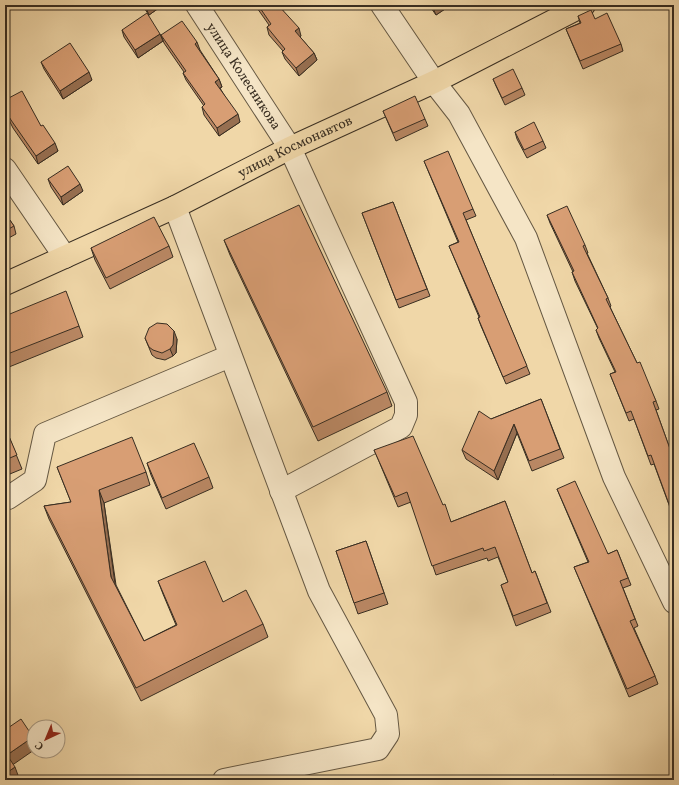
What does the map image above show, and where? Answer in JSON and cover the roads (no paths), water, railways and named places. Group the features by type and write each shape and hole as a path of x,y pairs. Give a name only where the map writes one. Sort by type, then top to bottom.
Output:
{"main road":[{"name":"улица Космонавтов","path":"5,284 175,207 290,148 434,82 584,5"}],"street":[{"name":"улица Колесникова","path":"197,5 290,148 406,402 406,415 401,427 281,491"},
{"path":"382,5 434,82 459,114 526,238 614,477 674,602"},
{"path":"5,169 65,257"},
{"path":"175,207 319,591 386,715 388,734 378,749 224,780"},
{"path":"8,498 34,480 45,434 230,356"}]}
